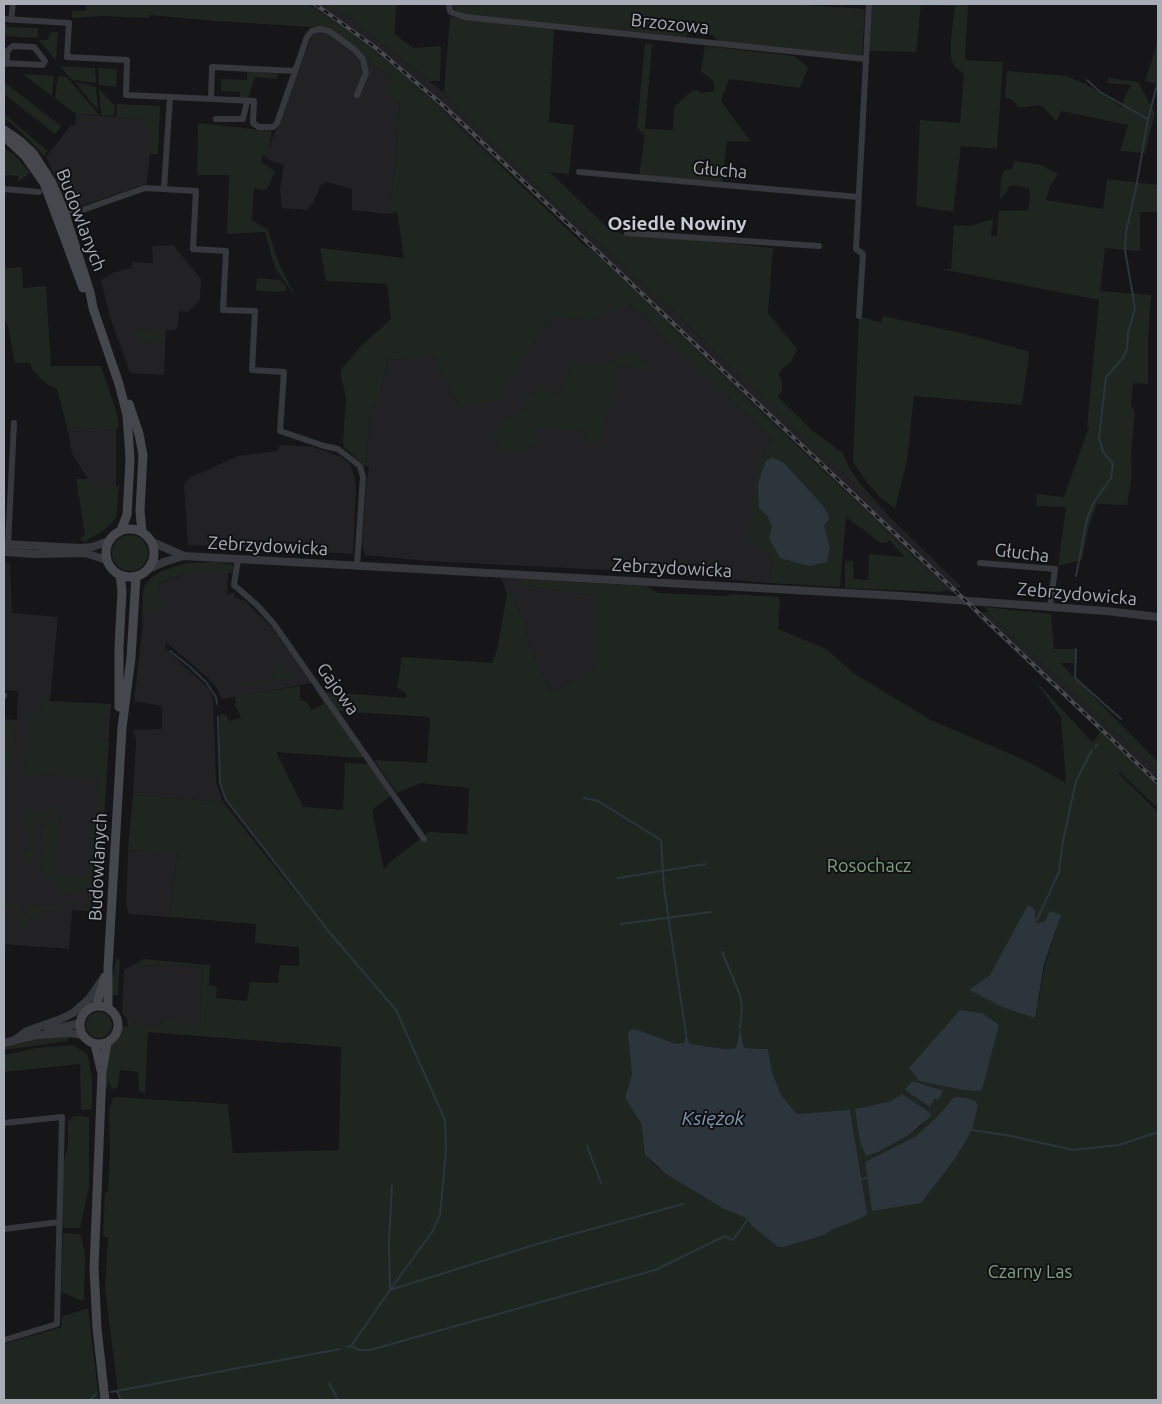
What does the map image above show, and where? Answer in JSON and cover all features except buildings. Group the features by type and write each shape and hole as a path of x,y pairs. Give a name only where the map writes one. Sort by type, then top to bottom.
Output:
{"main road":[{"name":"Budowlanych","path":"4,130 24,145 39,162 52,183 85,294 93,308 119,384 127,415 130,459 127,515 121,530"},
{"name":"Budowlanych","path":"4,136 25,156 39,174 61,215"},
{"name":"Budowlanych","path":"119,384 129,403 142,446 143,467 140,516 142,532"},
{"path":"134,529 142,532 152,542 154,550 154,558 148,568 136,576 128,577 112,570 107,560 106,549 109,541 121,530 134,529"},
{"name":"Budowlanych","path":"120,575 122,586 119,705 122,728"},
{"name":"Budowlanych","path":"108,1008 106,972 122,728 130,658 136,576"},
{"path":"96,1006 106,972"},
{"path":"96,1006 108,1008 116,1015 119,1026 115,1037 107,1043 94,1044 82,1035 80,1023 85,1012 96,1006"},
{"path":"105,1400 97,1328 94,1277 102,1072 107,1043"},
{"path":"94,1044 102,1072"}],"street":[{"path":"11,20 13,4"},
{"name":"Brzozowa","path":"449,4 450,11 465,17 865,59"},
{"path":"859,316 863,254 856,249 869,4"},
{"path":"4,19 69,23 67,57 127,60 126,95 254,101 253,123 270,128 278,121 310,33 316,30 325,30 354,49 363,59 366,73 357,95"},
{"path":"13,46 34,47 45,62 43,65 5,64 7,52 13,46"},
{"path":"211,99 212,67 295,71"},
{"path":"164,190 170,97"},
{"path":"216,118 243,119 247,101"},
{"name":"Głucha","path":"579,172 858,197"},
{"path":"4,188 39,192"},
{"path":"61,215 145,188 196,191 193,249 226,251 223,310 255,311 252,370 284,372 280,431 324,446 338,448 360,466 363,477 357,566"},
{"path":"627,233 819,246"},
{"path":"14,423 6,544 82,548 92,547 109,541"},
{"name":"Zebrzydowicka","path":"152,542 184,556"},
{"path":"4,552 31,554 85,553 107,560"},
{"name":"Zebrzydowicka","path":"148,568 184,556 901,596 1158,617"},
{"name":"Gajowa","path":"238,559 234,585 257,605 274,624 424,839"},
{"name":"Głucha","path":"980,563 1055,569 1050,607"},
{"path":"13,1041 27,1031 73,1013 86,1002 106,972"},
{"path":"37,1036 50,1030 80,1023"},
{"path":"4,1043 37,1036 70,1033 82,1035"},
{"path":"4,1123 62,1117 57,1324 4,1340"},
{"path":"4,1229 59,1222"}],"shaded area":[{"path":"307,4 328,4 350,18 444,93 489,140 561,209 682,319 961,586 951,593 841,486 685,340 649,303 427,96 342,26"},
{"path":"328,28 392,78 400,101 394,180 389,214 352,210 352,189 327,182 320,186 314,202 307,210 282,208 280,190 284,165 265,158 310,40 314,34"},
{"path":"76,114 144,119 152,132 147,184 69,210 46,157 71,125 75,126"},
{"path":"173,245 201,279 200,300 188,312 179,311 178,326 174,330 166,330 164,375 130,373 109,314 101,280 115,272 132,268 132,262 153,263 152,246"},
{"path":"588,260 634,310 645,315 657,329 772,438 762,455 767,548 772,561 770,583 646,572 427,561 365,555 362,544 369,467 365,466 372,401 378,401 388,360 435,355 459,406 504,387"},
{"path":"67,427 116,430 116,486 92,486 72,454"},
{"path":"280,445 314,447 341,457 350,464 356,489 353,554 188,545 184,484 191,477 238,456 278,451"},
{"path":"4,562 10,563 12,613 58,617 50,701 111,704 97,912 72,910 69,949 4,944 4,719 17,720 18,691 4,690"},
{"path":"186,573 228,573 227,595 235,592 234,597 245,601 273,629 312,683 222,699 217,688 207,677 166,642 165,648 210,690 213,699 216,781 223,802 133,795 136,741 133,730 162,729 162,706 134,701 144,614 160,591 158,584"},
{"path":"501,578 523,579 523,585 595,596 596,668 551,693 529,646 527,628 511,592 507,594"},
{"path":"987,612 1158,772 1158,785 976,615"},
{"path":"128,850 177,852 170,917 129,914 126,905"},
{"path":"136,963 147,966 203,967 200,1026 162,1019 161,1026 142,1026 127,1020 122,1012 124,970"}],"green space":[{"path":"86,4 307,4 342,26 414,83 414,87 427,96 589,250 583,242 649,303 685,340 948,590 939,592 845,588 845,561 853,561 854,579 868,580 869,554 905,557 889,540 886,543 881,543 846,517 840,587 770,583 772,561 767,548 751,544 750,522 754,478 762,455 772,438 658,331 645,315 634,310 629,304 596,320 555,317 549,319 496,401 459,406 435,356 388,360 378,401 372,402 365,466 344,447 346,398 340,371 361,346 391,319 387,284 326,281 320,248 404,258 397,212 389,214 394,180 400,101 384,94 392,78 328,28 150,15 149,18 104,16 72,18 72,11 86,11"},
{"path":"328,4 396,4 395,34 413,48 441,46 440,81 429,81 350,18"},
{"path":"452,4 789,4 865,9 862,56 720,42 713,35 690,33 685,37 465,15 456,11"},
{"path":"872,4 968,4 965,60 1003,62 997,149 961,146 953,212 916,206 920,120 960,123 964,74 955,67 951,59 955,6 921,5 916,52 869,51"},
{"path":"450,17 554,30 549,122 574,125 569,174 547,172 552,174 610,230 624,234 773,248 768,313 797,349 791,362 781,370 779,375 782,380 782,391 778,397 812,430 843,453 848,466 862,486 891,518 682,319 561,209 489,140 444,93"},
{"path":"4,23 7,27 38,28 38,36 36,38 4,36"},
{"path":"51,32 58,32 56,61 39,40 48,40"},
{"path":"1158,41 1158,84 1145,81"},
{"path":"645,44 652,44 645,129 673,130 674,107 692,91 698,90 700,93 714,91 714,82 701,71 705,46 794,56 808,67 800,88 729,79 721,101 751,142 727,141 722,182 639,175 645,135 637,128"},
{"path":"60,66 95,68 96,83 72,80"},
{"path":"98,68 117,69 116,87 99,85"},
{"path":"247,71 279,74 276,79 255,77 248,99 240,99 240,92 221,91 221,79 247,80"},
{"path":"1007,71 1067,76 1087,85 1121,106 1131,85 1108,83 1108,78 1138,82 1155,113 1145,153 1120,151 1128,125 1061,111 1058,119 1055,120 1039,105 1019,108 1011,99 1005,98"},
{"path":"23,74 54,76 52,96"},
{"path":"58,76 67,77 99,115 76,114 55,98"},
{"path":"75,82 96,87 98,110"},
{"path":"4,85 8,85 61,126 55,134 4,94"},
{"path":"99,89 115,106 114,116 101,115"},
{"path":"117,104 160,106 158,154 150,154 151,132 144,127 144,119 116,117"},
{"path":"4,114 48,151 44,156 19,130 4,118"},
{"path":"198,123 272,131 267,156 263,155 261,162 275,171 267,190 254,188 252,220 268,230 279,264 297,299 275,268 265,232 227,234 229,175 197,175"},
{"path":"4,148 15,155 30,173 18,182 18,176 4,175"},
{"path":"1014,161 1041,165 1058,174 1050,186 1046,200 1103,209 1107,179 1158,185 1158,212 1140,212 1140,251 1105,248 1100,291 1151,295 1148,384 1133,383 1131,405 1135,412 1131,455 1132,475 1127,505 1097,504 1089,525 1082,560 1058,566 1066,507 1036,506 1037,494 1064,497 1089,427 1087,427 1099,300 941,269 951,269 954,225 970,226 993,219 991,236 997,236 999,211 1028,210 1029,188 1011,185 1002,198 1000,198 1001,178 1004,170 1012,169"},
{"path":"46,167 49,168 58,187 82,188 78,207 72,208 65,205"},
{"path":"22,267 23,288 46,286 51,366 101,366 117,414 119,424 116,430 67,427 57,389 48,385 40,378 32,369 30,363 15,363 8,326 4,319 4,268"},
{"path":"257,278 279,280 286,285 286,290 281,292 257,291"},
{"path":"859,316 881,323 883,316 961,333 1027,351 1029,355 1022,405 914,396 907,461 895,509 881,498 853,462"},
{"path":"136,329 165,331 164,343 148,343 140,340 135,334"},
{"path":"630,349 656,372 619,365 601,443 585,442 586,431 535,427 539,447 524,446 524,454 496,453 498,442 493,440 497,429 503,420 512,414 525,410 525,397 544,388 558,395 573,364 609,364"},
{"path":"76,479 88,479 92,486 119,486 116,518 104,530 85,542 80,539 85,535"},
{"path":"130,535 143,540 148,553 143,566 130,571 117,566 112,553 117,540"},
{"path":"215,562 230,564 233,566 233,570 231,573 186,573 158,583 163,610 144,614 142,626 143,592 145,585 151,578 164,570 187,563"},
{"path":"523,579 647,586 658,593 778,597 780,601 778,629 826,649 855,674 931,720 1027,761 1066,783 1061,717 1034,679 1093,743 1101,730 1158,785 1158,808 1118,771 1158,812 1158,1400 119,1400 105,1288 108,1238 103,1236 105,1192 108,1191 110,1154 109,1109 114,1097 228,1104 233,1153 339,1150 341,1047 148,1032 145,1094 139,1091 138,1072 120,1070 118,1087 112,1089 108,1081 108,1089 106,1088 106,1072 111,1045 123,1025 123,1027 128,1027 127,1020 142,1026 161,1026 162,1019 200,1025 203,967 147,966 136,963 143,959 210,965 209,985 217,987 216,998 247,1001 250,982 278,983 280,965 299,966 299,947 255,943 256,924 170,917 177,853 128,850 133,795 223,802 305,905 226,800 220,783 220,714 227,715 228,721 241,718 235,705 236,696 300,686 300,700 307,702 311,710 324,704 312,683 363,756 359,758 276,752 303,807 343,810 345,763 369,764 391,796 372,810 384,869 390,862 429,832 467,834 469,788 421,783 397,793 374,760 427,763 430,717 338,711 325,692 406,698 406,693 397,688 402,657 492,663 497,650 507,594 511,592 527,628 529,646 551,693 595,668 595,596 523,585","holes":["1061,915 1045,964 1035,1018 1004,1008 970,990 990,975 1035,924","999,1024 983,1087 919,1081 909,1068","635,1029 677,1044 684,1044 686,1036 690,1044 726,1049 736,1048 739,1031 745,1048 768,1049 772,1072 781,1095 797,1114 850,1111 858,1220 833,1229 825,1235 785,1247 778,1247 748,1219 722,1208 653,1164 645,1155 641,1123 625,1098 632,1074","905,1089 944,1091 938,1100 936,1099 930,1107","902,1094 928,1111 923,1125 878,1152 855,1109 891,1101","954,1097 978,1106 972,1130 957,1156 873,1211 865,1162 916,1136 937,1117"]},
{"path":"984,607 1051,614 1054,649 1077,649 1077,663 1060,663 1158,762 1158,772 987,612 989,612"},
{"path":"276,661 284,673 293,676 294,679 247,686 242,683 273,679 271,664"},
{"path":"43,701 109,704 109,710 102,720 100,742 109,742 100,883 72,894 67,894 57,888 40,866 41,830 54,820 57,807 60,806 56,875 89,876 91,832 95,819 98,779 25,773 30,715 41,715"},
{"path":"4,722 15,723 13,762 4,772"},
{"path":"49,806 52,806 52,814 37,825 34,857 31,861 27,862 27,858 22,857 22,852 28,853 30,826 25,825 25,820 32,820 33,817 25,817 26,812 48,813"},
{"path":"98,889 102,893 102,903 100,905 66,904 56,910 45,909 28,920 26,915 28,907 23,907 22,913 24,913 27,921 20,932 18,926 19,912 16,911 16,908 4,908 4,903 49,906 57,906 65,902 92,904 98,901"},
{"path":"116,958 120,961 118,995 110,995"},
{"path":"99,1012 108,1016 112,1025 108,1034 99,1038 90,1034 86,1025 90,1016"},
{"path":"68,1035 68,1041 4,1050 4,1047 50,1036"},
{"path":"73,1045 87,1054 89,1060 92,1079 92,1109 81,1110 80,1064 4,1072 4,1055 37,1048"},
{"path":"74,1116 89,1117 89,1187 80,1228 63,1228 63,1166 68,1144 68,1121"},
{"path":"63,1233 80,1234 81,1236 85,1254 84,1300 61,1292"},
{"path":"88,1308 99,1400 4,1400 4,1344 59,1328 62,1326 61,1317"}],"water":[{"path":"772,457 784,463 824,507 829,516 828,521 824,525 830,548 827,562 809,566 780,558 769,538 772,527 767,515 759,508 758,483 766,461"},
{"path":"1028,905 1035,910 1035,924 1045,921 1050,911 1061,915 1044,964 1035,1018 1004,1008 969,990 990,975"},
{"path":"960,1010 982,1013 999,1025 983,1087 980,1091 964,1090 919,1081 909,1068"},
{"name":"Księżok","path":"740,1028 745,1048 768,1049 772,1072 781,1095 797,1114 850,1110 867,1214 858,1220 833,1229 825,1235 778,1247 751,1225 748,1219 722,1208 666,1174 645,1155 641,1123 625,1098 632,1074 628,1033 635,1029 677,1044 684,1043 686,1034 690,1044 726,1049 736,1048"},
{"path":"912,1081 944,1091 938,1100 935,1099 930,1107 905,1090"},
{"path":"902,1094 928,1111 931,1116 909,1135 878,1152 866,1156 860,1142 855,1109 891,1101"},
{"path":"954,1097 976,1101 978,1106 972,1130 957,1156 921,1203 872,1211 865,1162 916,1136 937,1117"}],"waterway":[{"path":"1087,80 1100,92 1148,119"},
{"path":"1076,576 1087,519 1094,502 1111,478 1113,464 1103,452 1099,438 1106,377 1123,358 1127,349 1128,333 1135,308 1125,250 1126,232 1148,119 1158,82"},
{"path":"1076,649 1075,678 1121,719"},
{"path":"170,651 206,682 216,697 217,704"},
{"path":"218,717 220,783 226,800 330,933 396,1010 445,1120 446,1150 440,1215 432,1232 351,1346"},
{"path":"1035,924 1059,872 1063,841 1076,781 1092,750"},
{"path":"584,798 598,801 661,840 664,888 686,1034"},
{"path":"618,878 706,864"},
{"path":"621,924 711,912"},
{"path":"722,952 740,995 742,1008 740,1028"},
{"path":"972,1130 1011,1136 1073,1150 1119,1145 1158,1132"},
{"path":"587,1146 601,1183"},
{"path":"862,1179 867,1178"},
{"path":"392,1185 389,1240 390,1290 537,1244 683,1204"},
{"path":"347,1347 351,1346 359,1350 370,1350 655,1270 725,1236 733,1240 748,1219"},
{"path":"111,1392 340,1349"},
{"path":"329,1383 338,1400"},
{"path":"117,1391 121,1400"},
{"path":"90,1400 95,1395"}],"railway":[{"path":"315,4 376,48 445,107 1158,783"}],"district":[{"name":"Osiedle Nowiny","path":"677,224"}],"park label":[{"name":"Rosochacz","path":"869,866"},
{"name":"Czarny Las","path":"1030,1272"}]}
